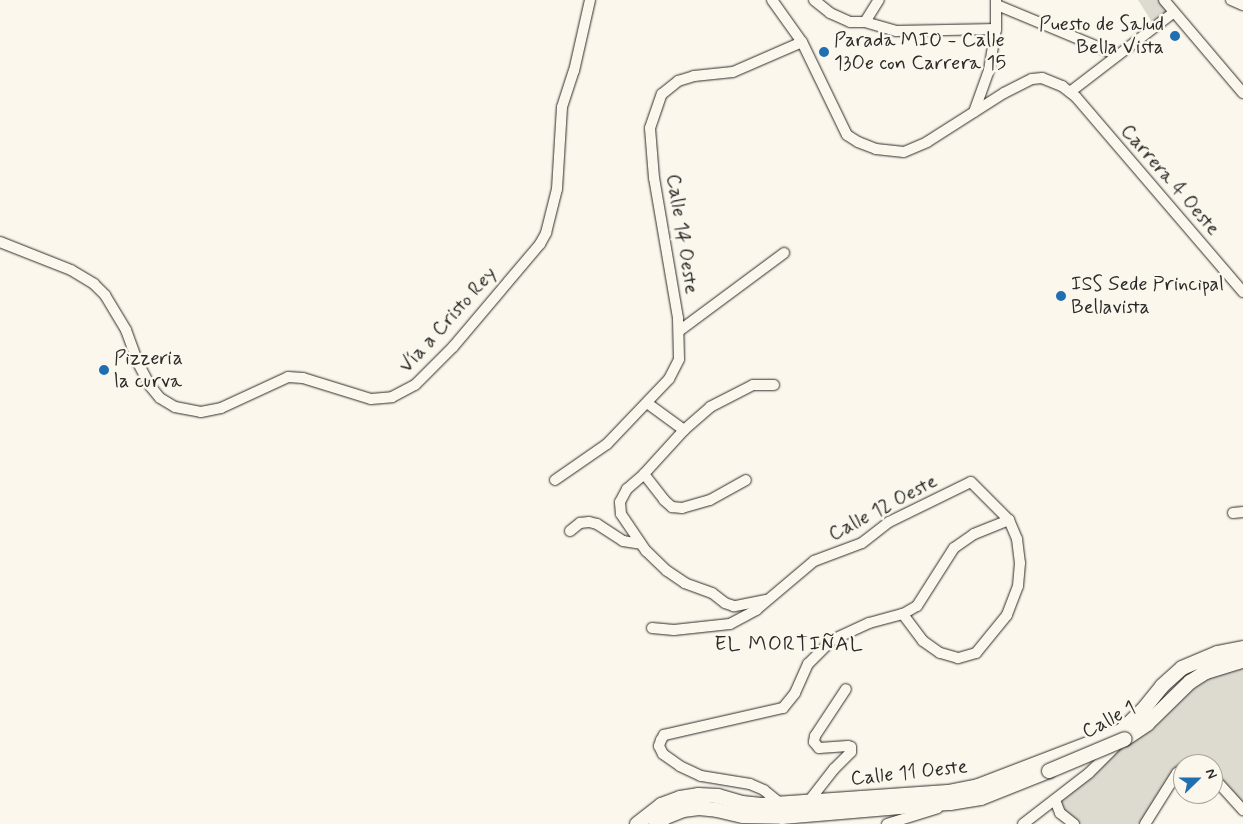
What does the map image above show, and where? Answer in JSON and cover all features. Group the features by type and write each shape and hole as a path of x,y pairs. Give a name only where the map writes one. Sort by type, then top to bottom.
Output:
{"main road":[{"name":"Calle 11 Oeste","path":"636,824 650,812 680,798 718,796 742,803 780,804 948,792 978,786 1121,731 1142,712 1162,686 1182,668 1217,653 1243,648"},
{"name":"Calle 1","path":"982,798 1134,734 1190,682 1206,672 1243,660"},
{"name":"Calle 11 Oeste","path":"656,824 683,810 699,808 743,816 782,817 950,803 982,798"}],"street":[{"name":"Vía a Cristo Rey","path":"0,242 71,270 94,284 105,295 126,330 147,382 160,398 175,407 201,412 221,408 288,377 304,378 371,399 392,398 415,385 453,347 540,244 546,233 557,189 562,107 574,72 590,0"},
{"path":"772,0 802,42 847,135 858,142 889,152 904,152 928,142 1017,85 1032,79 1042,78 1070,92 1173,13"},
{"path":"814,0 830,13 850,22 865,22 896,31 996,29"},
{"path":"865,22 878,0"},
{"path":"1164,0 1173,13 1211,54 1243,93"},
{"path":"1231,0 1243,5"},
{"path":"974,112 989,70 996,29 997,2 1117,55"},
{"name":"Calle 14 Oeste","path":"556,480 608,444 669,379 678,359 679,331 673,283 654,178 650,128 662,94 678,81 694,76 715,76 733,72 802,42"},
{"name":"Carrera 4 Oeste","path":"1070,92 1243,292"},
{"path":"679,331 784,253"},
{"path":"766,600 734,606 725,603 712,593 685,583 667,571 641,544 621,514 620,502 626,489 644,474 684,430 710,407 753,385 774,385"},
{"path":"648,403 684,430"},
{"path":"644,474 664,500 672,507 682,508 710,500 746,480"},
{"name":"Calle 12 Oeste","path":"652,628 674,630 730,624 756,610 814,561 862,543 889,522 971,482 1009,520"},
{"path":"780,804 764,790 750,784 701,776 669,760 659,746 661,740 664,735 783,708 790,702 808,664 832,640 869,623 904,614 917,606 954,548 974,534 1009,520 1019,549 1018,586 1007,615 976,653 958,658 933,649 923,641 904,614"},
{"path":"570,530 580,523 589,522 597,524 623,541 641,544"},
{"path":"1023,824 1088,773 1143,720 1161,696 1178,679 1203,666 1243,656"},
{"path":"809,801 851,752 851,747 848,746 819,748 814,742 815,736 846,689"},
{"path":"1088,773 1121,731"},
{"path":"1145,824 1173,779"},
{"path":"823,783 828,795 841,800"},
{"path":"742,803 752,796 750,784"},
{"path":"1223,788 1243,810"},
{"path":"1054,800 1060,812 1074,824"},
{"path":"887,824 950,803"}],"shaded area":[{"path":"1138,0 1162,0 1169,12 1152,22"},
{"path":"1243,661 1243,810 1223,788 1223,754 1173,754 1173,780 1145,824 1074,824 1055,800 1173,696"}],"place":[{"name":"Puesto de Salud Bella Vista","path":"1175,36"},
{"name":"Parada MIO - Calle 13Oe con Carrera 15","path":"824,52"},
{"name":"ISS Sede Principal Bellavista","path":"1061,296"},
{"name":"Pizzeria la curva","path":"104,370"}],"district":[{"name":"EL MORTIÑAL","path":"789,644"}]}
